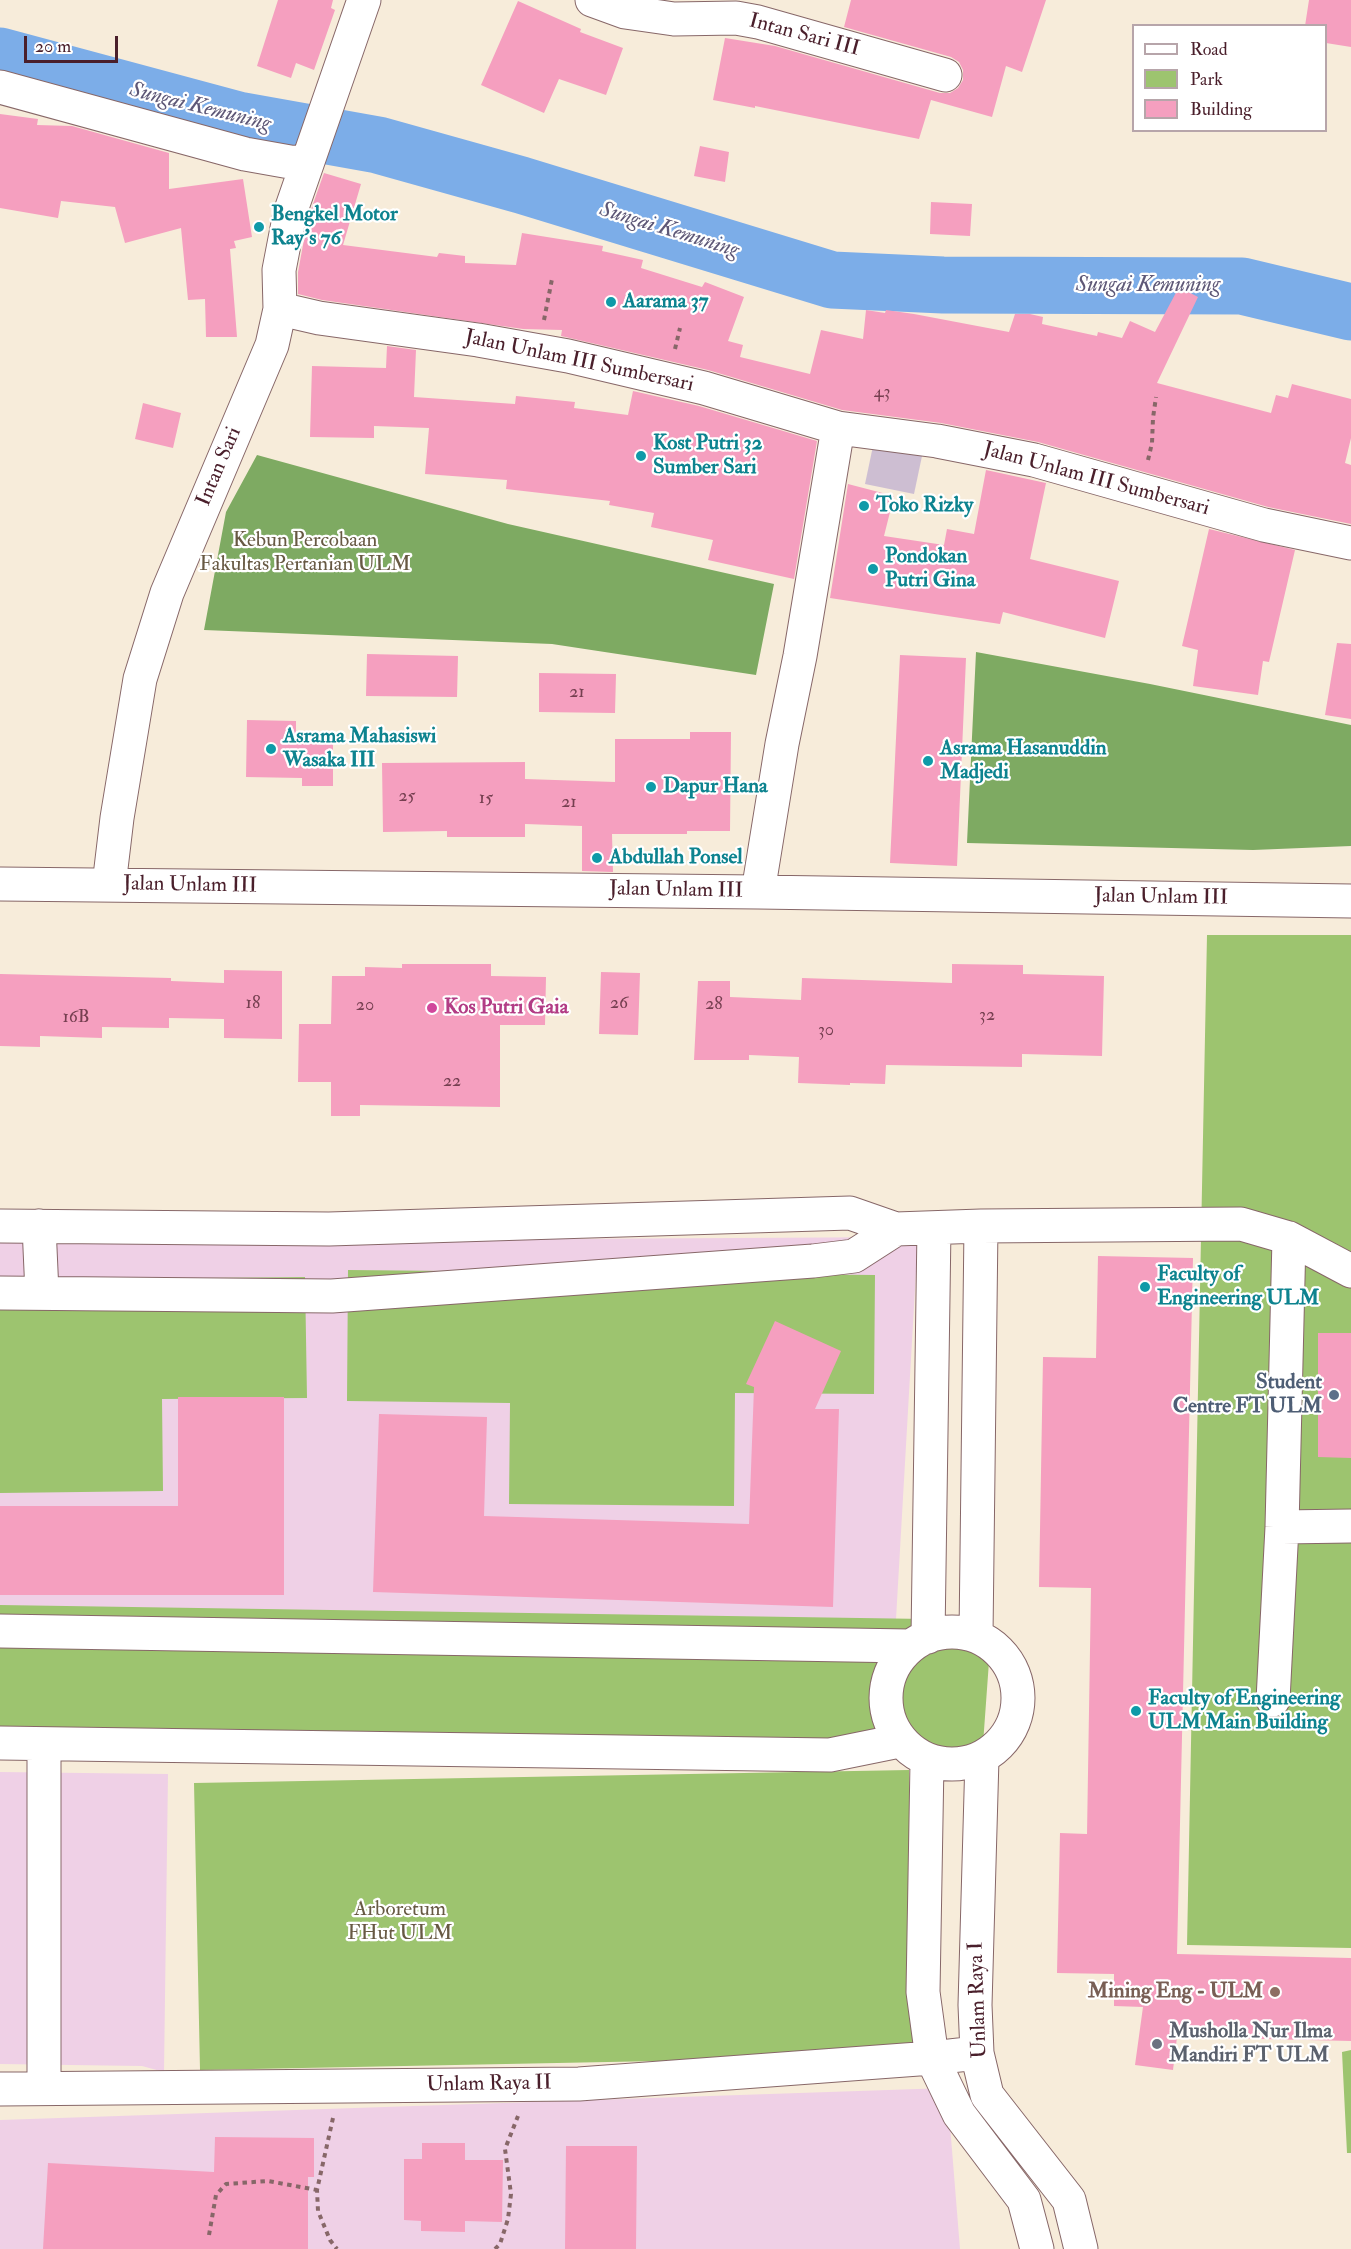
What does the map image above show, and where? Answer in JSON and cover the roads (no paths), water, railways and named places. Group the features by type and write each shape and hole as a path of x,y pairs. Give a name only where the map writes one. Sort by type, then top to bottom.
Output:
{"street":[{"name":"Intan Sari","path":"109,885 117,818 140,679 167,592 272,345 280,309 279,270 290,213 364,0"},
{"name":"Intan Sari III","path":"592,0 625,12 674,19 736,18 758,22 945,75"},
{"path":"0,87 245,154 290,162 307,159"},
{"name":"Jalan Unlam III Sumbersari","path":"280,309 319,318 478,339 538,350 704,388 838,428 937,441 1034,460 1264,525 1351,543"},
{"path":"758,892 838,428"},
{"name":"Jalan Unlam III","path":"0,884 1351,901"},
{"path":"0,1226 329,1230 850,1213 896,1230 981,1226 1241,1224 1289,1238 1351,1271"},
{"path":"39,1226 42,1293"},
{"path":"976,1635 981,1226"},
{"path":"0,1631 918,1641 941,1631 976,1635 1005,1655 1020,1687 1017,1721 997,1750 982,1758 927,1762 898,1741 884,1709 888,1674 918,1641 934,1228"},
{"path":"0,1293 332,1296 813,1261 854,1256 896,1230"},
{"path":"1273,1700 1282,1527 1289,1238"},
{"path":"1282,1527 1351,1526"},
{"path":"0,1743 830,1755 898,1741"},
{"path":"44,1744 44,2088"},
{"name":"Unlam Raya I","path":"982,1758 975,2005 977,2053 987,2095 1069,2200 1081,2249"},
{"path":"927,1762 923,1992 932,2058 959,2114 1024,2200 1037,2249"},
{"name":"Unlam Raya II","path":"0,2089 591,2083 977,2053"}],"waterway":[{"name":"Sungai Kemuning","path":"0,56 238,120 378,145 521,185 832,280 943,285 1242,286 1351,312"}],"place":[{"name":"Bengkel Motor Ray's 76","path":"259,227"},
{"name":"Aarama 37","path":"611,302"},
{"name":"Kost Putri 32 Sumber Sari","path":"641,456"},
{"name":"Toko Rizky","path":"864,506"},
{"name":"Pondokan Putri Gina","path":"873,569"},
{"name":"Asrama Mahasiswi Wasaka III","path":"271,749"},
{"name":"Asrama Hasanuddin Madjedi","path":"928,761"},
{"name":"Dapur Hana","path":"651,787"},
{"name":"Abdullah Ponsel","path":"597,858"},
{"name":"Kos Putri Gaia","path":"432,1008"},
{"name":"Faculty of Engineering ULM","path":"1145,1287"},
{"name":"Student Centre FT ULM","path":"1334,1395"},
{"name":"Faculty of Engineering ULM Main Building","path":"1136,1711"},
{"name":"Mining Eng - ULM","path":"1275,1992"},
{"name":"Musholla Nur Ilma Mandiri FT ULM","path":"1157,2044"}],"park label":[{"name":"Kebun Percobaan Fakultas Pertanian ULM","path":"305,553"},
{"name":"Arboretum FHut ULM","path":"400,1922"}]}
